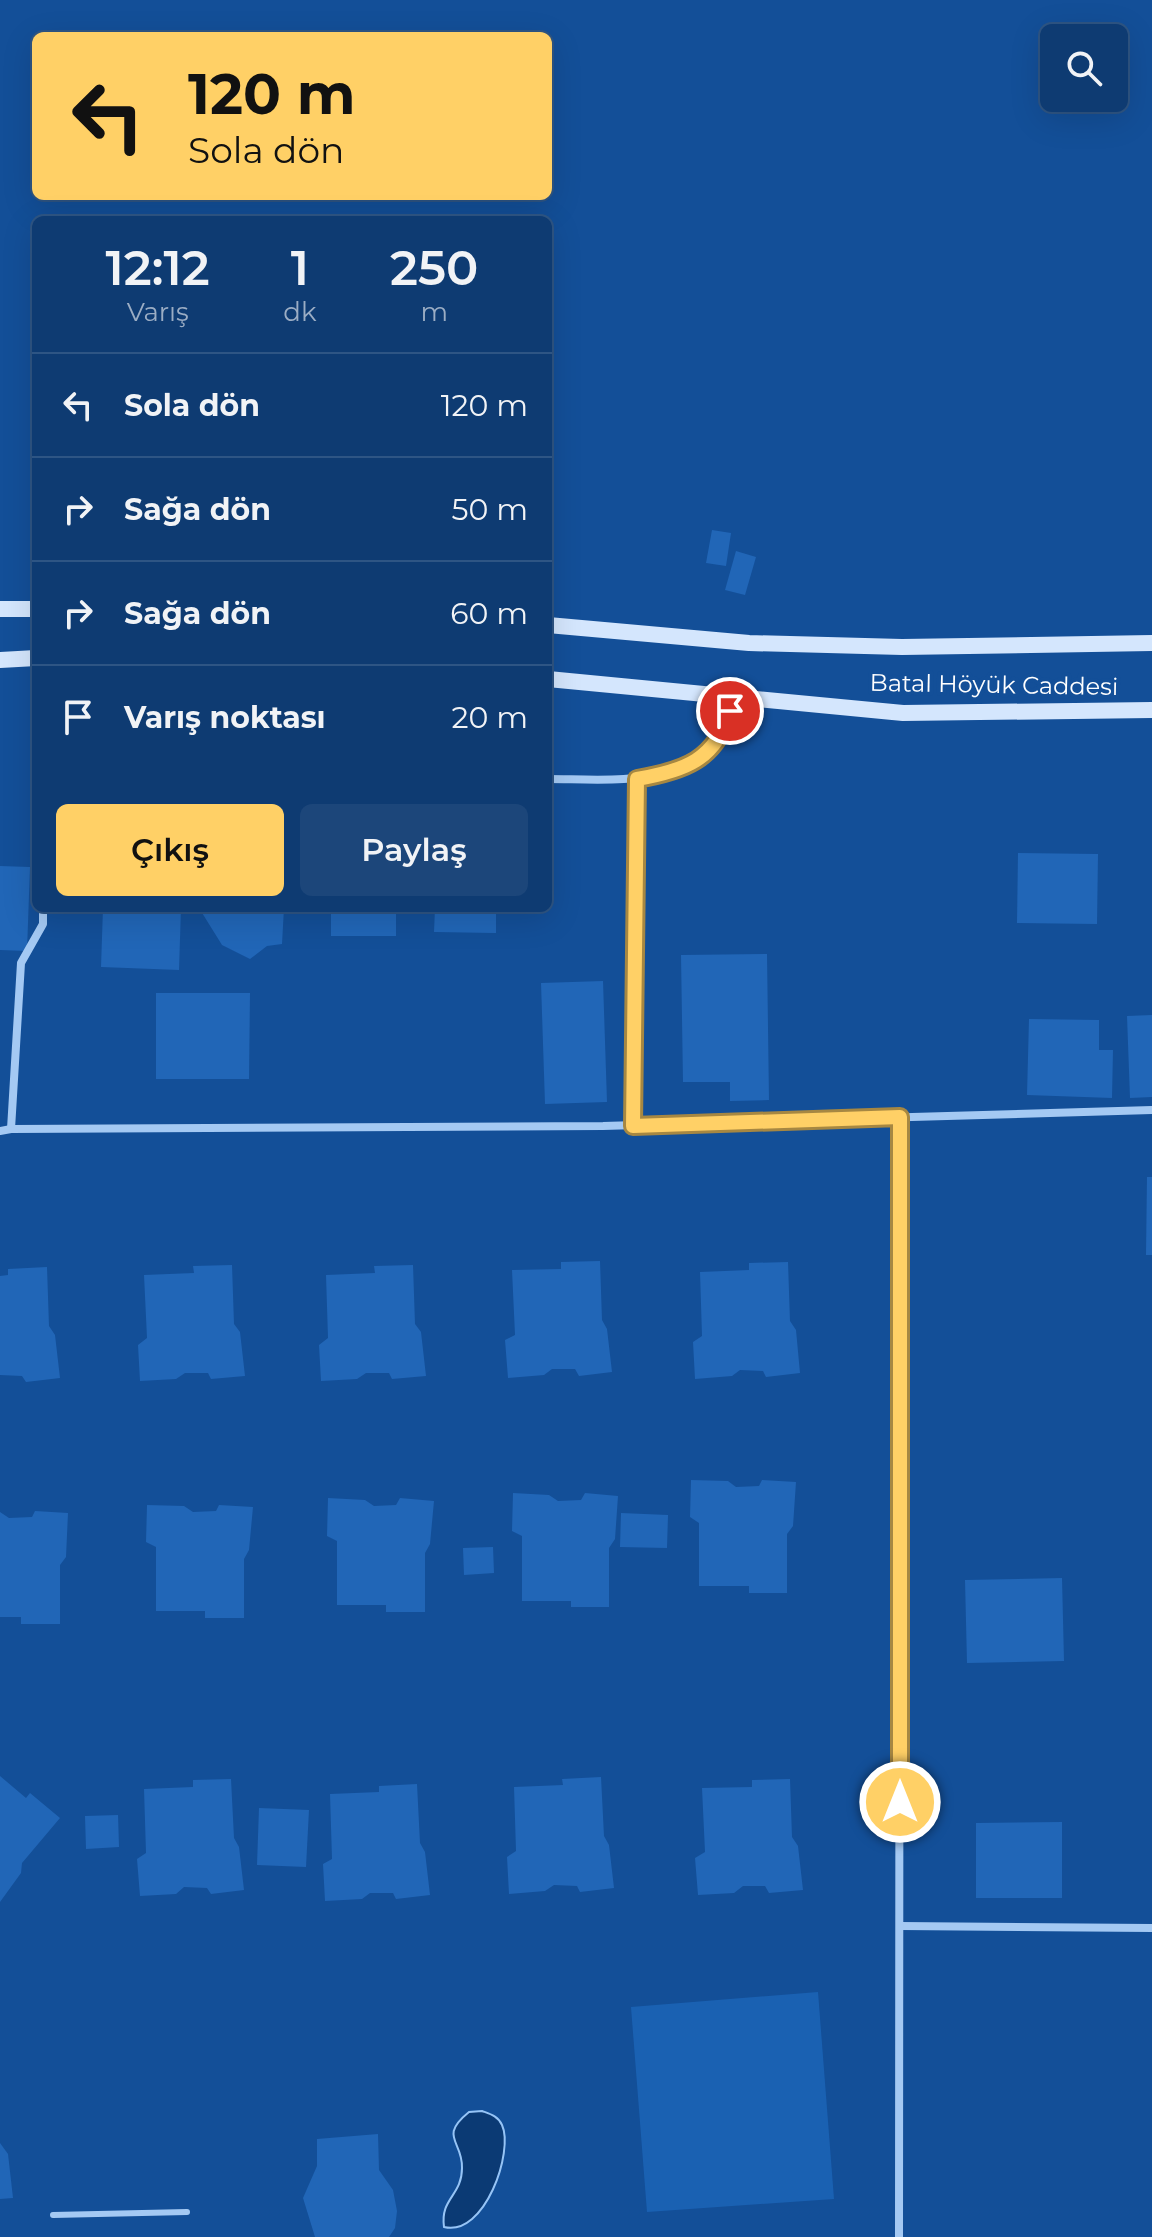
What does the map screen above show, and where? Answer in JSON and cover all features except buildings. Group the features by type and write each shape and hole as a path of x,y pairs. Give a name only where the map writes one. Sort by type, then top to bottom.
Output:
{"main road":[{"path":"0,609 32,609"},
{"name":"Batal Höyük Caddesi","path":"552,625 749,643 902,647 1152,643"},
{"path":"0,660 32,658"},
{"name":"Batal Höyük Caddesi","path":"552,679 903,713 1152,710"}],"street":[{"path":"552,779 637,779 662,775 702,758 716,744 725,727 730,696"},
{"path":"633,1126 637,779"},
{"path":"11,1129 21,963 43,924 43,912"},
{"path":"0,1131 633,1126 1152,1110"},
{"path":"899,2237 900,1117"},
{"path":"900,1926 1152,1928"}],"lane":[{"path":"53,2215 187,2212"}],"shaded area":[{"path":"818,1992 834,2199 647,2212 631,2007"},
{"path":"482,2111 496,2117 502,2125 505,2137 500,2171 484,2206 472,2219 459,2227 444,2227 445,2209 459,2185 462,2168 453,2134 460,2120 469,2112"}],"route":[{"path":"730,711 716,744 702,758 662,775 637,779 633,1126 900,1117 900,1802"}]}
